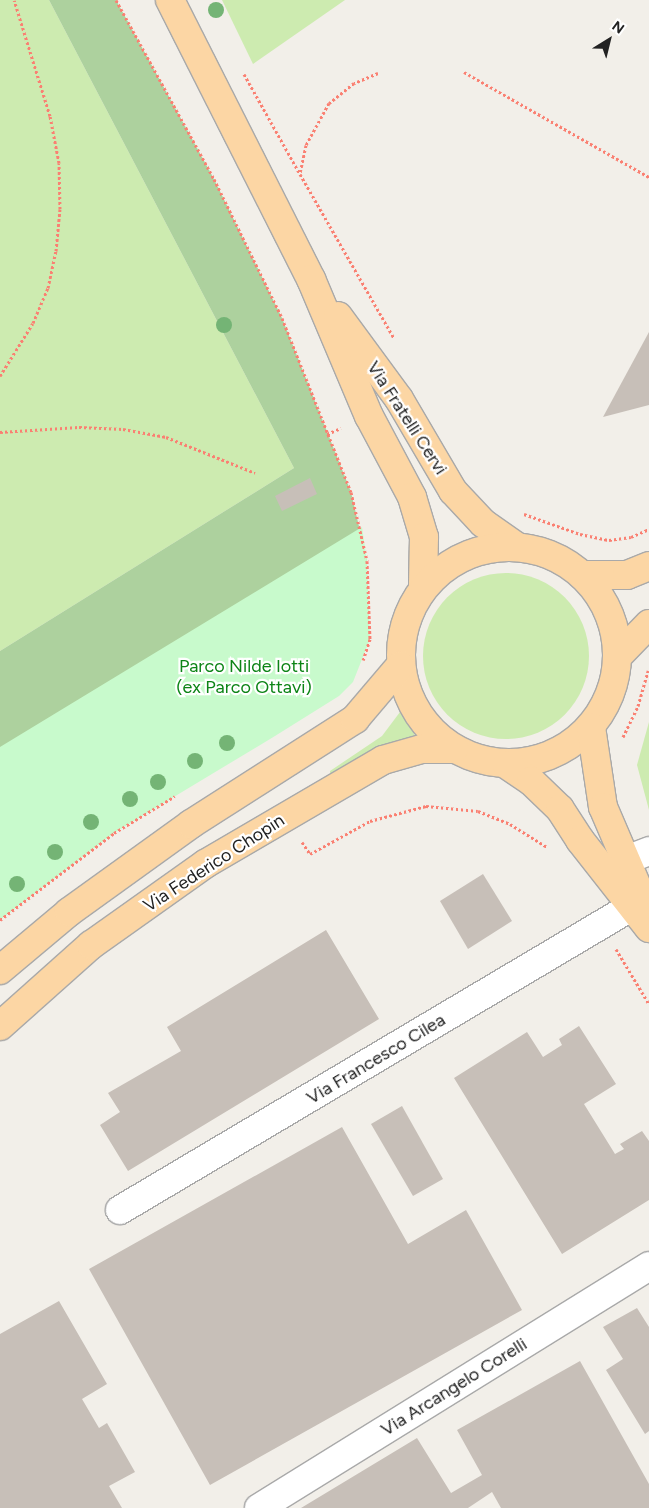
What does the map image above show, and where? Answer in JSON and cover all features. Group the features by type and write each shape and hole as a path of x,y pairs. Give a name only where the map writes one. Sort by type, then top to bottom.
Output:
{"main road":[{"name":"Via Fratelli Cervi","path":"170,0 311,278 369,416 420,518 424,537 422,585"},
{"name":"Via Fratelli Cervi","path":"311,278 399,399 453,491 483,524 516,546"},
{"name":"Via Fratelli Cervi","path":"516,546 552,555 582,575 600,598 612,625 617,657 615,680 606,704 591,727 568,748 539,761 507,766 479,762 454,749 432,728 412,704 400,666 401,639 409,610 422,585 448,562 481,549 516,546"},
{"path":"582,575 627,575 649,566"},
{"path":"617,657 649,624"},
{"path":"0,970 69,912 191,824 355,719 400,666"},
{"name":"Via Fratelli Cervi","path":"591,727 603,807 637,855 640,910"},
{"name":"Via Federico Chopin","path":"0,1026 92,946 205,864 384,760 422,749 454,749"},
{"name":"Via Fratelli Cervi","path":"507,766 531,781 560,809 580,840 640,910 649,928"}],"street":[{"name":"Via Francesco Cilea","path":"120,1210 640,910"},
{"name":"Via Arcangelo Corelli","path":"259,1508 649,1266"}],"path":[{"path":"0,376 33,323 48,288 56,251 60,209 59,163 50,116 14,0"},
{"path":"116,0 214,179 282,318 351,492 367,562 370,638 361,666"},
{"path":"240,68 398,346"},
{"path":"464,72 649,177"},
{"path":"300,174 306,145 329,103 354,82 378,73"},
{"path":"0,432 79,427 123,429 166,437 255,474"},
{"path":"519,513 580,534 609,540 631,537 649,529"},
{"path":"624,747 623,737 638,706 649,667"},
{"path":"0,920 114,833 182,792"},
{"path":"287,816 310,854 370,821 426,806 478,811 510,824 550,850"}],"green space":[{"path":"0,0 49,0 294,468 0,651"},
{"path":"49,0 116,0 214,179 282,318 351,492 367,561 0,784 0,651 294,468"},
{"path":"222,0 345,0 253,64"},
{"name":"Parco Nilde Iotti (ex Parco Ottavi)","path":"362,527 367,561 370,639 353,682 339,696 114,833 0,920 0,747"},
{"path":"514,573 538,579 565,597 583,624 588,640 588,672 583,688 565,715 552,725 530,736 498,739 474,733 453,720 442,709 426,680 423,648 429,624 442,603 453,592 482,576"},
{"path":"400,712 418,740 330,776 330,771 382,736"},
{"path":"649,722 649,810 637,765"}],"building":[{"path":"649,332 649,405 603,417"},
{"path":"310,478 317,494 282,511 275,496"},
{"path":"483,874 512,921 468,949 440,901"},
{"path":"326,930 379,1019 128,1171 100,1125 120,1112 108,1093 181,1051 167,1027"},
{"path":"579,1026 616,1084 584,1104 615,1154 624,1149 620,1144 642,1131 649,1141 649,1200 562,1254 454,1078 527,1032 543,1057 562,1045 559,1039"},
{"path":"402,1106 443,1179 413,1196 371,1124"},
{"path":"342,1127 408,1244 466,1210 522,1310 210,1485 89,1269"},
{"path":"59,1301 107,1384 82,1399 99,1428 107,1423 135,1472 109,1486 122,1508 0,1508 0,1334"},
{"path":"637,1308 649,1327 649,1431 645,1434 606,1370 623,1359 603,1327"},
{"path":"580,1361 649,1484 649,1508 501,1508 492,1492 468,1508 301,1508 417,1438 451,1493 482,1475 457,1430"}]}
